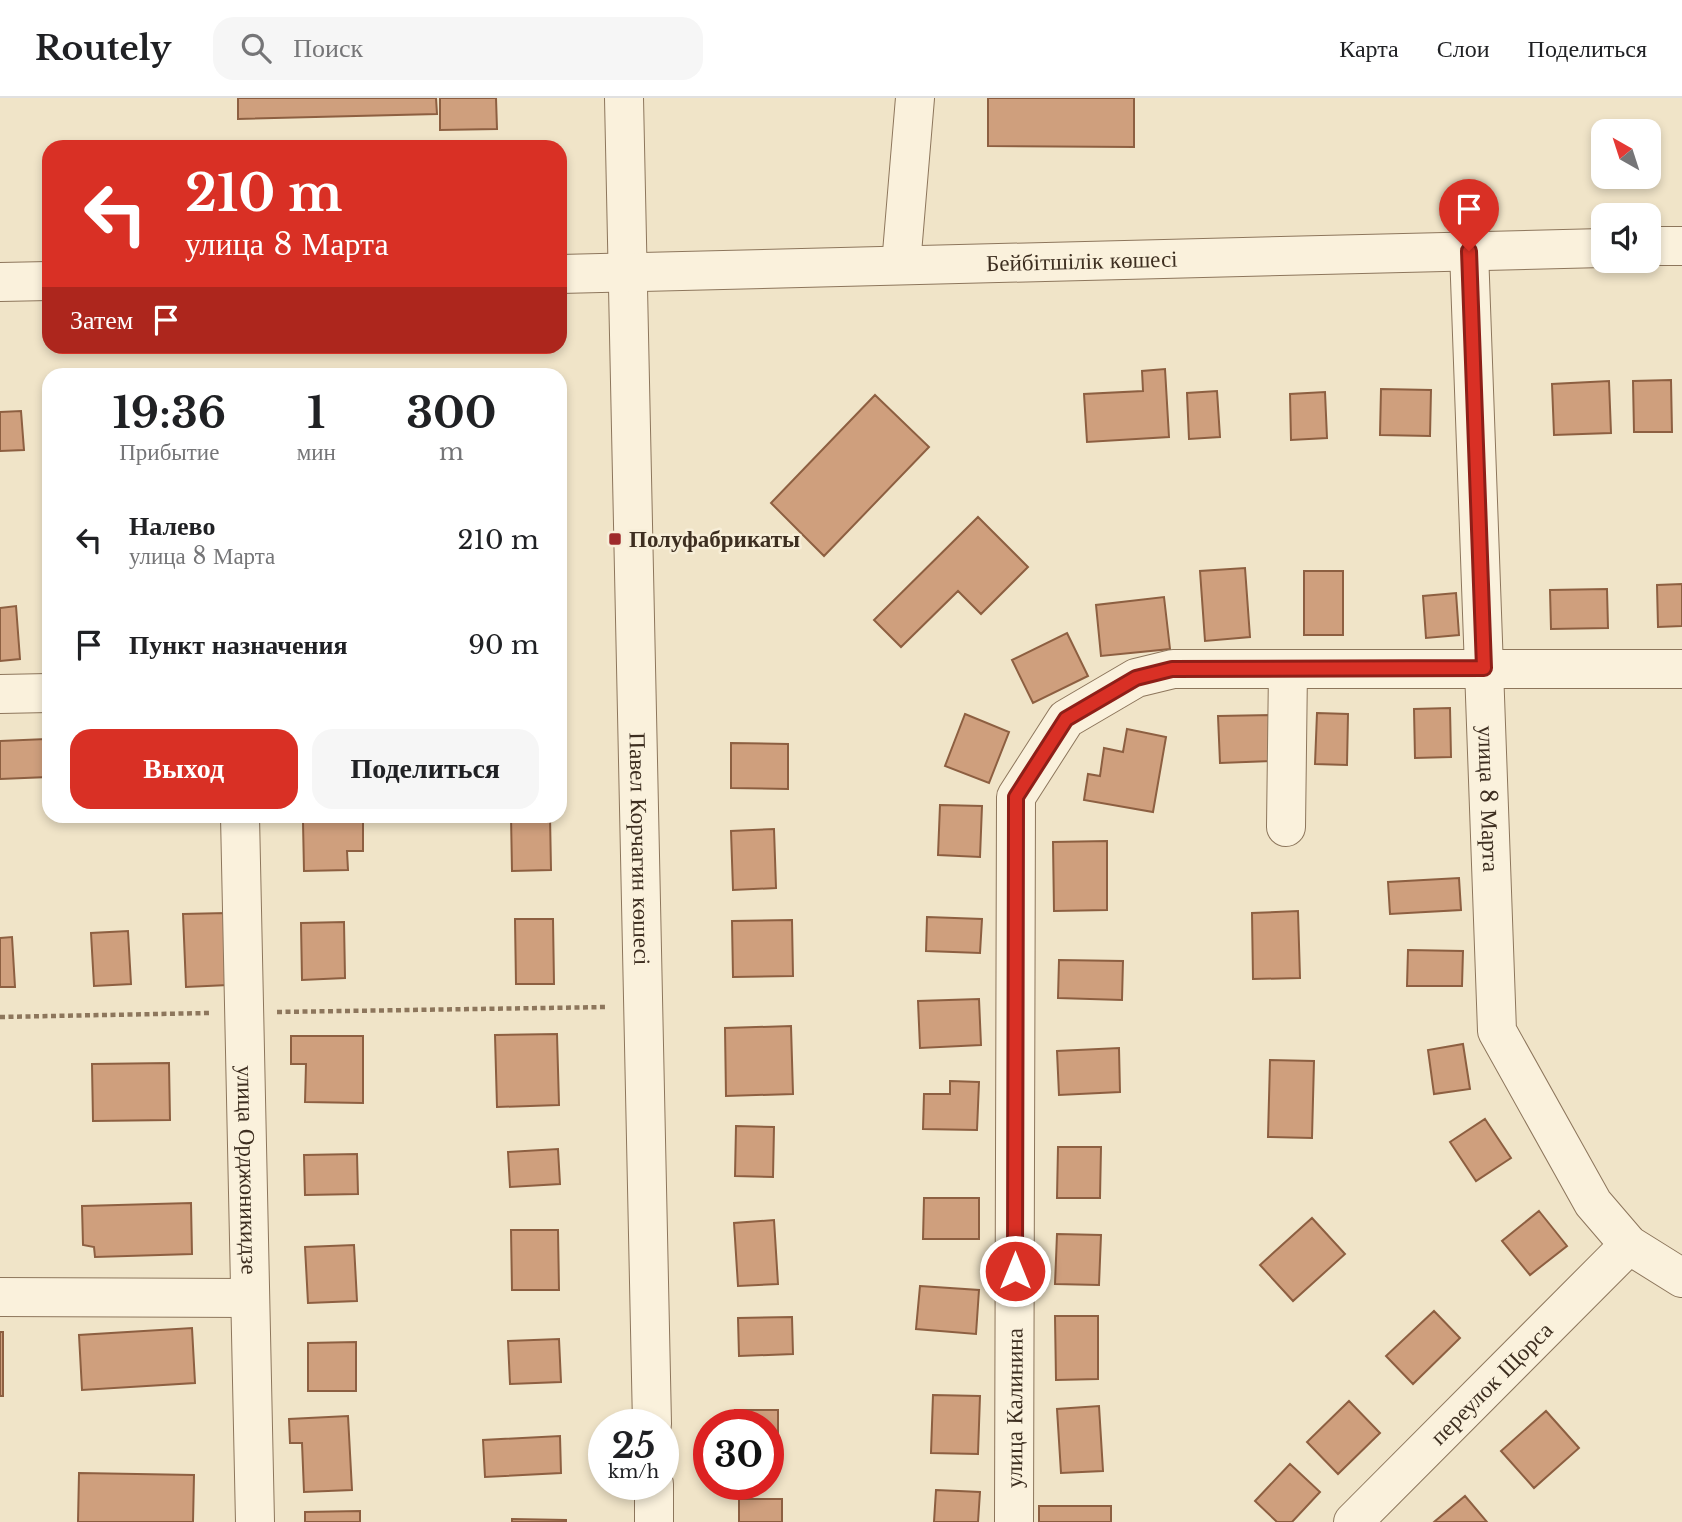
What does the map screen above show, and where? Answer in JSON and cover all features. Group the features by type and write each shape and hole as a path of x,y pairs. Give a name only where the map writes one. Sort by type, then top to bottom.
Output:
{"street":[{"name":"Павел Корчагин көшесі","path":"624,98 630,273 652,1409"},
{"path":"901,265 915,98"},
{"path":"1661,246 1682,246"},
{"name":"Бейбітшілік көшесі","path":"567,274 1591,247"},
{"name":"улица 8 Марта","path":"1469,251 1497,1031 1593,1203 1629,1245 1682,1278"},
{"path":"0,282 42,281"},
{"name":"улица Калинина","path":"1014,1522 1016,797 1066,719 1136,678 1172,669 1682,669"},
{"path":"1286,827 1288,669"},
{"path":"0,694 42,693"},
{"name":"улица Орджоникидзе","path":"240,823 256,1522"},
{"name":"переулок Щорса","path":"1353,1522 1629,1245"},
{"path":"0,1297 250,1298"},
{"path":"653,1500 654,1522"}],"path":[{"path":"0,1017 644,1007"}],"building":[{"path":"238,98 436,98 437,114 238,119"},
{"path":"440,98 496,98 497,129 440,130"},
{"path":"988,98 1134,98 1134,147 988,146"},
{"path":"1165,369 1169,437 1087,442 1084,394 1143,391 1142,371"},
{"path":"1671,380 1672,432 1634,432 1633,381"},
{"path":"1609,381 1611,433 1554,435 1552,384"},
{"path":"1381,389 1431,390 1430,436 1380,435"},
{"path":"1217,391 1220,437 1189,439 1187,393"},
{"path":"1325,392 1327,438 1291,440 1290,394"},
{"path":"875,395 929,447 824,556 771,503"},
{"path":"21,411 24,450 0,451 0,412"},
{"path":"978,517 1028,567 981,614 958,591 901,647 874,620"},
{"path":"1245,568 1250,637 1205,641 1200,571"},
{"path":"1304,571 1343,571 1343,635 1304,635"},
{"path":"1682,584 1682,626 1658,627 1657,585"},
{"path":"1607,589 1608,628 1551,629 1550,590"},
{"path":"1456,593 1459,635 1426,638 1423,596"},
{"path":"1164,597 1170,649 1101,656 1096,605"},
{"path":"16,606 20,659 0,661 0,608"},
{"path":"1067,633 1088,676 1033,703 1012,660"},
{"path":"1450,708 1451,757 1415,758 1414,709"},
{"path":"1317,713 1348,714 1347,765 1315,764"},
{"path":"965,714 1009,732 989,783 945,766"},
{"path":"1272,715 1273,761 1220,763 1218,716"},
{"path":"1127,729 1166,737 1153,812 1084,800 1088,774 1100,776 1104,748 1123,752"},
{"path":"42,739 42,777 0,779 0,741"},
{"path":"731,743 788,744 788,789 731,788"},
{"path":"940,805 982,806 980,857 938,855"},
{"path":"303,823 363,823 363,851 347,851 348,870 304,871"},
{"path":"511,823 550,823 551,870 512,871"},
{"path":"774,829 776,888 733,890 731,831"},
{"path":"1107,841 1107,910 1054,911 1053,842"},
{"path":"1459,878 1461,910 1390,914 1388,882"},
{"path":"1298,911 1300,978 1253,979 1252,913"},
{"path":"226,913 228,985 186,987 183,914"},
{"path":"927,917 982,919 980,953 926,951"},
{"path":"515,919 553,919 554,984 516,984"},
{"path":"792,920 793,976 733,977 732,921"},
{"path":"344,922 345,978 302,980 301,923"},
{"path":"128,931 131,984 94,986 91,933"},
{"path":"12,937 15,987 0,987 0,938"},
{"path":"1408,950 1463,951 1462,986 1407,986"},
{"path":"1059,960 1123,961 1122,1000 1058,998"},
{"path":"979,999 981,1045 920,1048 918,1001"},
{"path":"791,1026 793,1094 726,1096 725,1028"},
{"path":"557,1034 559,1105 497,1107 495,1035"},
{"path":"291,1036 363,1036 363,1103 305,1102 306,1064 291,1064"},
{"path":"1463,1044 1470,1089 1434,1094 1428,1050"},
{"path":"1119,1048 1120,1092 1059,1095 1057,1051"},
{"path":"1270,1060 1314,1061 1312,1138 1268,1137"},
{"path":"169,1063 170,1120 93,1121 92,1064"},
{"path":"950,1081 979,1082 977,1130 923,1129 924,1094 950,1094"},
{"path":"1485,1119 1511,1158 1476,1181 1450,1142"},
{"path":"736,1126 774,1127 773,1177 735,1176"},
{"path":"1058,1147 1101,1147 1100,1198 1057,1198"},
{"path":"558,1149 560,1184 510,1187 508,1152"},
{"path":"357,1154 358,1194 305,1195 304,1155"},
{"path":"924,1198 979,1198 979,1239 923,1239"},
{"path":"191,1203 192,1254 95,1257 94,1247 83,1245 82,1206"},
{"path":"1539,1211 1567,1246 1530,1275 1502,1241"},
{"path":"1312,1218 1345,1254 1293,1301 1260,1265"},
{"path":"774,1220 778,1284 738,1286 734,1223"},
{"path":"511,1230 558,1230 559,1290 512,1290"},
{"path":"1057,1234 1101,1235 1099,1285 1055,1284"},
{"path":"354,1245 357,1301 308,1303 305,1247"},
{"path":"920,1286 979,1290 976,1334 916,1329"},
{"path":"1434,1311 1460,1338 1413,1384 1386,1356"},
{"path":"1055,1316 1098,1316 1098,1379 1056,1380"},
{"path":"792,1317 793,1354 739,1356 738,1318"},
{"path":"192,1328 195,1383 82,1390 79,1335"},
{"path":"0,1332 3,1332 3,1396 0,1396"},
{"path":"559,1339 561,1382 510,1384 508,1341"},
{"path":"356,1342 356,1391 308,1391 308,1343"},
{"path":"933,1395 980,1396 978,1454 931,1453"},
{"path":"1349,1401 1380,1433 1338,1474 1307,1442"},
{"path":"1099,1406 1103,1471 1061,1473 1057,1409"},
{"path":"1546,1411 1579,1448 1534,1488 1501,1451"},
{"path":"348,1416 352,1490 304,1492 302,1443 290,1443 289,1419"},
{"path":"560,1436 561,1473 485,1477 483,1440"},
{"path":"1290,1464 1320,1492 1292,1522 1277,1522 1255,1501"},
{"path":"79,1473 194,1475 193,1522 78,1522"},
{"path":"936,1490 980,1492 978,1522 934,1522"},
{"path":"1465,1496 1487,1522 1434,1522"},
{"path":"739,1500 782,1500 782,1522 739,1522"},
{"path":"1039,1506 1111,1506 1111,1522 1039,1522"},
{"path":"360,1511 360,1522 305,1522 305,1512"},
{"path":"512,1519 566,1520 566,1522 512,1522"}],"place":[{"name":"Полуфабрикаты","path":"615,539"}],"route":[{"path":"1015,1271 1016,797 1066,719 1136,678 1172,669 1484,668 1469,251"}]}
